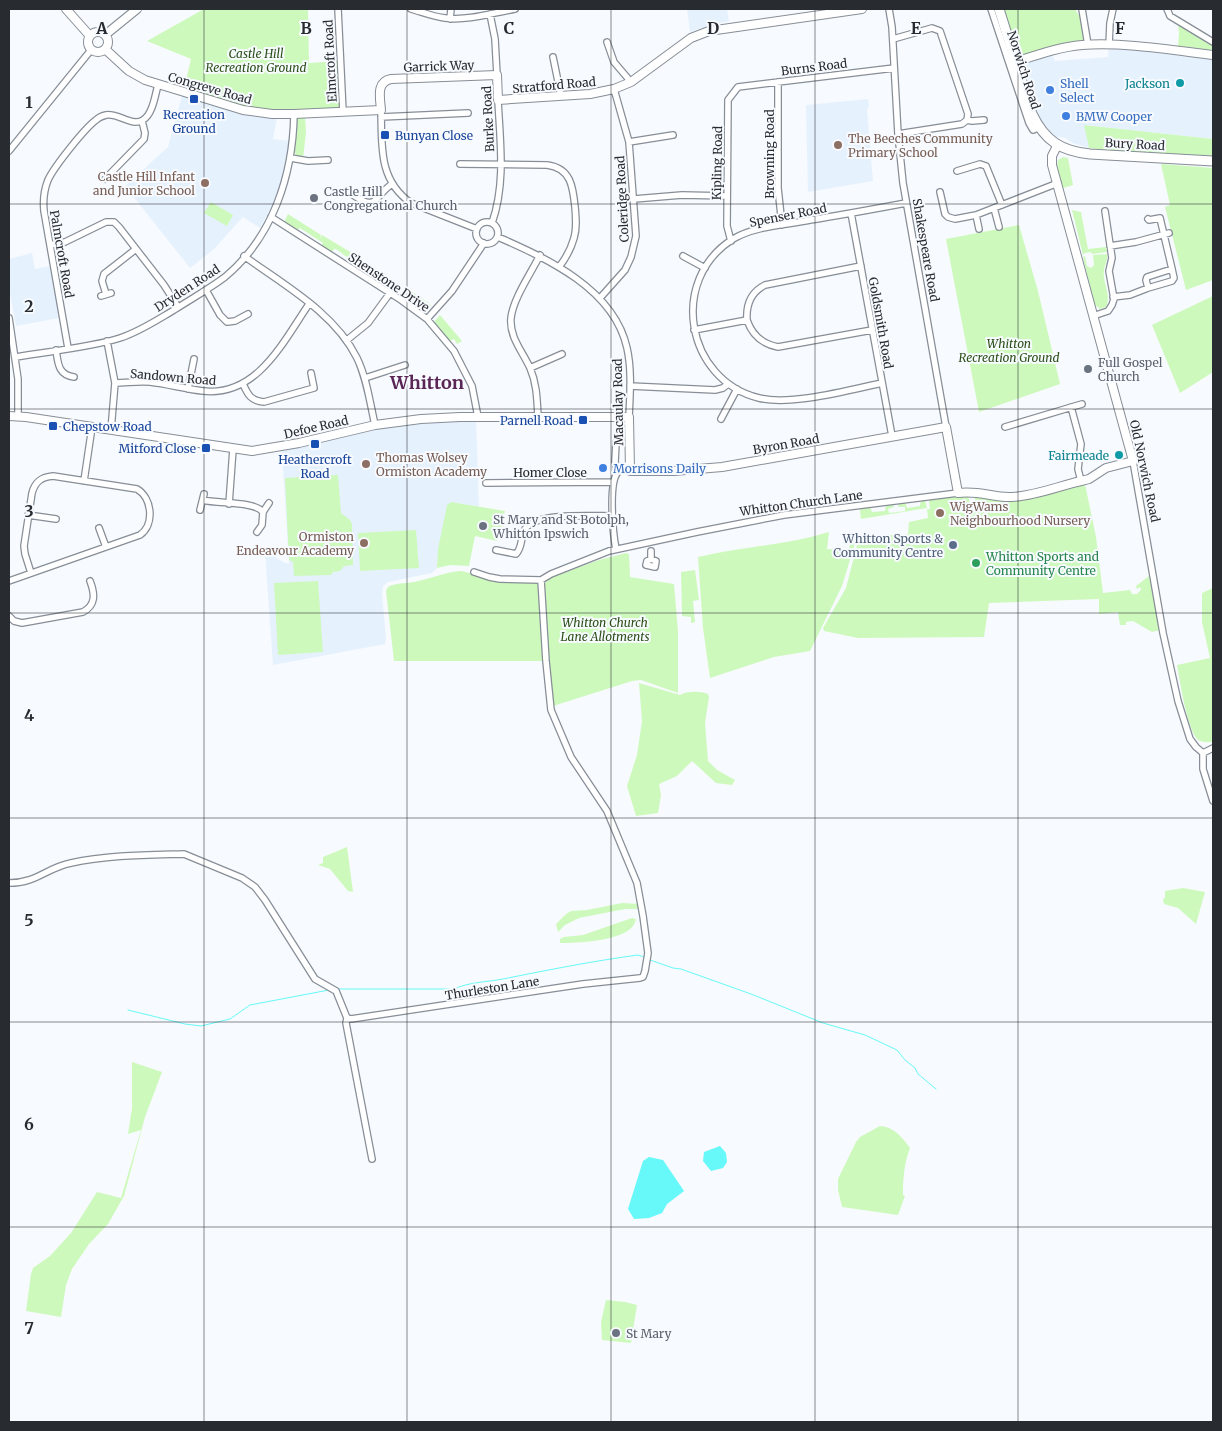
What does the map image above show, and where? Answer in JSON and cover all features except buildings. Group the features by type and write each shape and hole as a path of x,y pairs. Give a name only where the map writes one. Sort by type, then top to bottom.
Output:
{"main road":[{"name":"Norwich Road","path":"997,10 1028,104 1040,127 1057,146"},
{"name":"Bury Road","path":"1057,146 1073,152 1090,154 1213,161"}],"street":[{"path":"66,9 90,36"},
{"path":"105,35 137,9"},
{"name":"Elmcroft Road","path":"338,9 344,112"},
{"path":"411,9 436,17 450,19 513,9"},
{"path":"450,19 451,9"},
{"name":"Stratford Road","path":"498,100 590,94 614,90 631,82 691,38 709,31 823,12 862,9"},
{"name":"Shakespeare Road","path":"889,9 893,39 898,134 906,203 958,493"},
{"path":"1082,9 1088,45"},
{"path":"1110,45 1110,23 1113,9"},
{"path":"1167,9 1170,16 1213,42"},
{"name":"Norwich Road","path":"997,10 1029,123 1033,130 1040,127"},
{"name":"Burke Road","path":"490,14 495,39 501,164 500,192 492,223"},
{"path":"893,39 932,28 940,31 968,114 968,120"},
{"path":"97,32 105,35 108,42 104,49 100,52 91,50 88,43 90,36 97,32"},
{"path":"607,42 612,60 631,82"},
{"path":"1015,62 1064,48 1088,45 1110,45 1213,55"},
{"name":"Congreve Road","path":"104,49 135,75 158,85 243,110 272,114 381,113"},
{"path":"9,151 91,50"},
{"path":"553,57 561,96"},
{"name":"Burns Road","path":"737,88 894,68"},
{"name":"Garrick Way","path":"381,113 380,90 383,82 392,79 496,75"},
{"name":"Browning Road","path":"778,82 778,188 782,225"},
{"path":"105,179 144,139 145,133 142,121 150,112 158,85"},
{"name":"Kipling Road","path":"731,241 727,229 728,100 737,88"},
{"name":"Coleridge Road","path":"600,298 624,270 631,257 636,236 629,142 614,90"},
{"path":"468,113 381,113 383,162 392,184 411,203 477,229"},
{"name":"Dryden Road","path":"16,357 108,341 134,332 206,290 226,276 244,256 271,218 281,196 291,158 294,114"},
{"name":"Palmcroft Road","path":"68,348 43,203 47,184 54,170 98,118 110,115 132,121 142,121"},
{"path":"898,134 962,124 968,120 984,120"},
{"path":"629,142 673,135"},
{"name":"Old Norwich Road","path":"1057,146 1052,162 1133,461 1164,633 1182,714 1190,740 1203,753"},
{"path":"291,158 308,161 328,160"},
{"path":"460,164 551,166 562,170 569,178 574,192 576,228 570,249 560,267"},
{"path":"957,170 980,164 986,166 1002,205"},
{"path":"940,192 944,212 948,217 958,219 976,215 1058,183"},
{"path":"353,196 366,203 371,203 392,184"},
{"path":"634,199 682,195 727,196"},
{"name":"Spenser Road","path":"882,383 783,401 758,398 737,389 718,376 706,360 700,347 694,330 692,313 699,282 705,268 716,253 731,241 747,233 782,225 906,203"},
{"path":"994,208 999,227"},
{"path":"1093,316 1108,311 1113,303 1109,271 1112,261 1105,211"},
{"name":"Goldsmith Road","path":"851,213 892,436"},
{"path":"976,215 979,229"},
{"name":"Shenstone Drive","path":"271,218 390,293 427,319 454,351 472,386 478,417"},
{"path":"1113,297 1130,295 1172,281 1174,278 1166,233 1160,218 1149,220 1148,218"},
{"path":"50,246 65,242 108,222 116,223 164,285 178,307"},
{"path":"483,223 492,223 498,230 498,237 494,242 484,243 478,238 477,229 483,223"},
{"path":"1110,246 1136,242 1166,233"},
{"name":"Macaulay Road","path":"498,237 540,255 560,267 600,298 615,317 626,342 629,358 630,472"},
{"path":"427,319 464,276 484,243"},
{"path":"106,294 102,282 104,274 136,249"},
{"path":"538,417 536,390 530,368 515,340 511,320 514,306 540,255"},
{"path":"244,256 325,316 347,340 365,378 375,425"},
{"path":"683,256 705,268"},
{"path":"861,266 762,286 751,298 748,308 748,320 752,332 758,338 769,345 778,347 872,330"},
{"path":"1148,288 1147,277 1172,269"},
{"path":"206,290 225,320 232,322 248,314"},
{"path":"347,340 368,323 390,293"},
{"name":"Sandown Road","path":"115,383 151,382 204,391 221,391 243,384 256,375 270,360 310,304"},
{"path":"9,318 19,388 18,416"},
{"path":"694,330 748,320"},
{"path":"108,341 115,383 111,430"},
{"path":"56,350 61,372 66,376 74,377"},
{"path":"530,368 562,354"},
{"path":"188,389 194,359"},
{"path":"365,378 405,365"},
{"path":"243,384 250,397 264,402 314,388 311,373"},
{"path":"630,386 715,390 723,388 728,384"},
{"path":"721,419 737,389"},
{"path":"1005,427 1082,404"},
{"path":"1071,407 1081,444 1078,469 1080,481"},
{"name":"Defoe Road","path":"9,416 252,451 267,450 375,425 421,419 629,417"},
{"name":"Byron Road","path":"630,472 674,472 722,467 946,427"},
{"path":"84,481 92,428"},
{"name":"Macaulay Road","path":"616,443 615,462 618,472"},
{"path":"229,504 233,449"},
{"name":"Whitton Church Lane","path":"474,572 489,578 541,580 592,557 616,549 784,515 975,491 1003,497 1016,496 1089,479 1106,468 1133,461"},
{"path":"616,549 612,530 613,482 618,472 630,472"},
{"path":"9,582 140,535 146,530 149,522 147,500 144,494 137,489 53,476 42,478 34,486 24,550 32,573"},
{"name":"Homer Close","path":"486,483 613,482"},
{"path":"200,510 204,497 229,504 249,504 261,509 263,512"},
{"path":"256,532 264,526 263,512 269,503"},
{"path":"28,515 56,519"},
{"path":"496,550 516,554 520,550 524,531 536,520 575,515 613,516"},
{"path":"99,528 106,547"},
{"path":"651,551 651,559"},
{"name":"Thurleston Lane","path":"347,1018 366,1018 583,984 642,977 648,953 637,883 607,811 571,757 551,710 541,580"},
{"path":"10,619 16,622 25,622 83,612 89,608 94,595 90,581"},
{"path":"92,588 99,585"},
{"path":"1213,748 1203,753 1202,769 1213,801"},
{"path":"9,883 22,883 62,865 85,860 142,855 184,854 242,878 255,887 315,979 336,991 347,1018 346,1023 372,1159"}],"shaded area":[{"path":"687,9 727,9 729,21 690,32"},
{"path":"1109,45 1213,55 1213,139 1085,125 1089,148 1073,143 1063,137 1049,138 1040,127 1015,62 1051,52 1055,61 1108,57"},
{"name":"Castle Hill Infant and Junior School","path":"182,96 229,110 277,118 273,139 290,141 283,180 260,228 243,217 214,249 190,268 125,186 168,147"},
{"name":"The Beeches Community Primary School","path":"868,99 869,106 867,110 873,181 808,192 806,105"},
{"path":"32,253 35,269 51,266 59,318 16,326 9,287 9,259"},
{"name":"Ormiston Endeavour Academy","path":"476,421 479,507 451,502 438,549 437,568 432,573 388,582 383,586 385,644 273,665 265,552 289,564 282,451 382,428"}],"green space":[{"name":"Castle Hill Recreation Ground","path":"204,9 308,9 309,63 340,61 343,112 272,114 183,93 191,59 147,41"},
{"path":"999,9 1075,9 1081,19 1084,42 1015,62"},
{"path":"1178,23 1213,44 1213,50 1178,46"},
{"path":"305,116 306,132 303,159 296,156 295,152 297,120 299,117"},
{"path":"1084,125 1213,139 1213,156 1160,155 1089,148"},
{"path":"1063,157 1068,158 1073,185 1063,188 1057,166 1058,160"},
{"path":"1161,164 1213,168 1213,280 1186,290 1165,207 1170,205"},
{"path":"211,202 233,215 227,226 204,213"},
{"path":"1072,210 1081,212 1088,249 1106,247 1107,252 1092,254 1091,252 1083,255"},
{"path":"288,214 321,235 320,238 322,235 352,253 348,258 334,249 331,254 320,247 323,243 300,228 296,232 283,224"},
{"name":"Whitton Recreation Ground","path":"1019,225 1038,291 1060,384 979,412 946,239"},
{"path":"1107,254 1104,275 1108,302 1106,307 1100,309 1094,304 1083,257 1085,256 1087,266 1091,268 1094,265 1093,255"},
{"path":"410,290 431,305 423,314 403,299"},
{"path":"1213,296 1213,372 1180,393 1152,325"},
{"path":"440,315 462,341 457,344 454,339 449,341 433,323"},
{"path":"338,475 341,513 352,524 353,565 344,566 340,571 333,572 331,575 294,576 293,562 289,560 285,478"},
{"name":"Whitton Sports and Community Centre","path":"1085,484 1096,537 1103,593 1130,590 1132,594 1137,594 1141,590 1140,587 1137,589 1136,586 1149,576 1160,630 1152,632 1133,621 1126,622 1126,625 1120,625 1118,612 1099,614 1099,599 989,603 984,637 858,638 824,631 823,628 846,588 859,537 908,534 909,522 928,518 927,509 930,509 929,501 932,499 968,494 970,505 975,505 975,495 1018,498 1000,503 1016,501"},
{"path":"921,499 925,500 927,508 861,519 860,511 862,507 870,506 872,512 885,511 886,505 893,504 894,507 888,509 889,513 905,511 905,507 898,507 899,503 905,502 907,508 920,506"},
{"path":"451,502 505,511 497,541 475,536 469,566 450,565 437,568 438,549 447,505"},
{"path":"416,530 419,568 360,571 358,533"},
{"path":"829,532 827,549 846,550 849,548 852,536 857,537 842,586 810,651 774,657 710,678 703,628 698,557 797,540"},
{"name":"Whitton Church Lane Allotments","path":"626,553 629,554 630,577 674,584 678,631 678,693 641,680 632,681 553,706 548,659 544,584 549,578 599,560"},
{"path":"695,570 699,600 693,601 695,622 691,623 691,617 682,616 681,572"},
{"path":"461,571 478,575 536,581 539,585 543,661 394,661 386,591 388,587"},
{"path":"318,581 323,652 278,655 274,583"},
{"path":"1213,588 1213,742 1202,742 1194,735 1190,726 1177,665 1210,658 1202,622 1202,593"},
{"path":"639,683 680,695 694,692 708,694 705,723 708,761 717,770 735,780 732,785 716,783 692,761 677,776 659,784 661,795 658,813 636,816 627,786 637,755 642,721"},
{"path":"347,847 353,892 348,891 330,869 318,865 323,863 323,857"},
{"path":"1183,888 1205,892 1196,924 1178,908 1164,904 1165,891"},
{"path":"622,903 641,904 640,909 625,909 579,918 565,925 558,932 556,924 571,911"},
{"path":"632,918 636,919 632,927 616,936 586,942 560,943 560,939 564,937 583,935"},
{"path":"132,1062 162,1072 145,1117 124,1196 108,1224 89,1244 72,1269 66,1285 61,1317 26,1311 33,1268 50,1256 71,1233 97,1192 121,1198 141,1130 128,1134 132,1108"},
{"path":"880,1126 894,1130 910,1148 904,1171 903,1195 905,1196 898,1215 842,1207 838,1190 838,1179 856,1142 860,1137"},
{"path":"606,1300 637,1305 631,1343 602,1340 601,1322"}],"water":[{"path":"720,1146 726,1153 727,1162 723,1168 711,1171 703,1161 704,1152"},
{"path":"649,1157 663,1160 684,1191 667,1204 662,1213 649,1218 634,1219 628,1209 643,1161"}],"waterway":[{"path":"335,989 454,989 587,963 638,955 644,957"},
{"path":"650,960 751,994 823,1023 865,1035 897,1050 915,1068 918,1074 936,1089"},
{"path":"128,1010 201,1026 230,1019 250,1005 329,990"}],"place":[{"name":"Jackson","path":"1180,83"},
{"name":"Shell Select","path":"1050,90"},
{"name":"Recreation Ground","path":"194,99"},
{"name":"BMW Cooper","path":"1066,116"},
{"name":"Bunyan Close","path":"385,135"},
{"name":"The Beeches Community Primary School","path":"838,145"},
{"name":"Castle Hill Infant and Junior School","path":"205,183"},
{"name":"Castle Hill Congregational Church","path":"314,198"},
{"name":"Full Gospel Church","path":"1088,369"},
{"name":"Parnell Road","path":"583,420"},
{"name":"Chepstow Road","path":"53,426"},
{"name":"Heathercroft Road","path":"315,444"},
{"name":"Mitford Close","path":"206,448"},
{"name":"Fairmeade","path":"1119,455"},
{"name":"Thomas Wolsey Ormiston Academy","path":"366,464"},
{"name":"Morrisons Daily","path":"603,468"},
{"name":"WigWams Neighbourhood Nursery","path":"940,513"},
{"name":"St Mary and St Botolph, Whitton Ipswich","path":"483,526"},
{"name":"Ormiston Endeavour Academy","path":"364,543"},
{"name":"Whitton Sports & Community Centre","path":"953,545"},
{"name":"Whitton Sports and Community Centre","path":"976,563"},
{"name":"St Mary","path":"616,1333"}],"district":[{"name":"Whitton","path":"427,382"}]}
